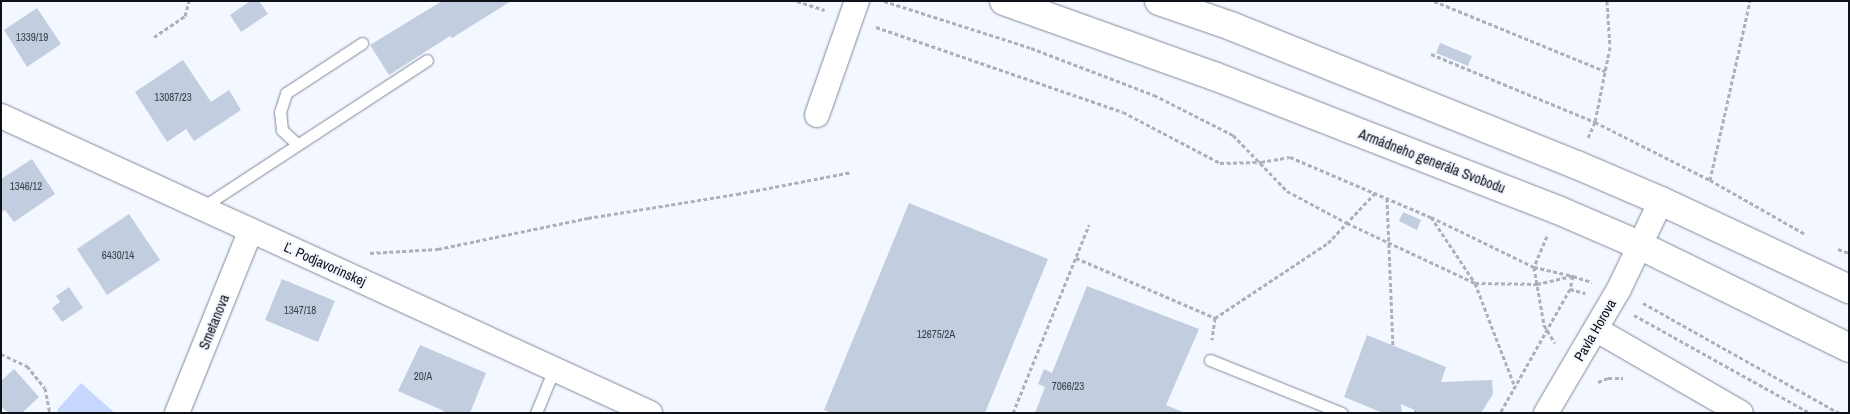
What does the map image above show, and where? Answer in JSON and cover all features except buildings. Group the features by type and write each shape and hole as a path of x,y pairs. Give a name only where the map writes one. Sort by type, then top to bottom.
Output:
{"street":[{"path":"817,115 854,11 877,1"},
{"name":"Armádneho generála Svobodu","path":"1004,1 1214,76 1558,210 1639,245 1849,348"},
{"path":"1158,2 1231,26 1441,109 1661,201 1849,289"},
{"name":"Ľ. Podjavorinskej","path":"1,116 650,413"},
{"name":"Pavla Horova","path":"1546,413 1597,330 1661,201"},
{"name":"Smetanova","path":"176,413 251,230"},
{"path":"1597,330 1741,413"}],"lane":[{"path":"297,144 282,130 280,112 286,93 362,43"},
{"path":"201,208 428,60"},
{"path":"1210,360 1342,413"},
{"path":"536,413 554,369"}],"path":[{"path":"154,37 185,16 189,1"},
{"path":"797,1 854,11 1123,112 1220,163 1261,162 1290,157 1431,217 1534,267 1573,276 1839,413"},
{"path":"884,1 1031,48 1154,95 1234,135 1286,191 1347,223 1475,283 1537,284 1573,276"},
{"path":"1434,1 1605,71"},
{"path":"1607,1 1610,47 1595,122 1710,180 1811,237"},
{"path":"1710,180 1750,1"},
{"path":"369,254 438,249 588,218 737,194 852,172"},
{"path":"1210,360 1215,318 1328,243 1375,194"},
{"path":"1387,198 1392,345"},
{"path":"1431,217 1475,283 1515,387"},
{"path":"1013,413 1090,224"},
{"path":"1834,247 1849,253"},
{"path":"1076,258 1215,318"},
{"path":"1500,413 1570,289 1573,276"},
{"path":"1570,289 1615,296 1810,413"},
{"path":"1,354 27,366 45,388 50,413"}],"shaded area":[{"path":"81,383 115,413 60,413 57,410"}]}
